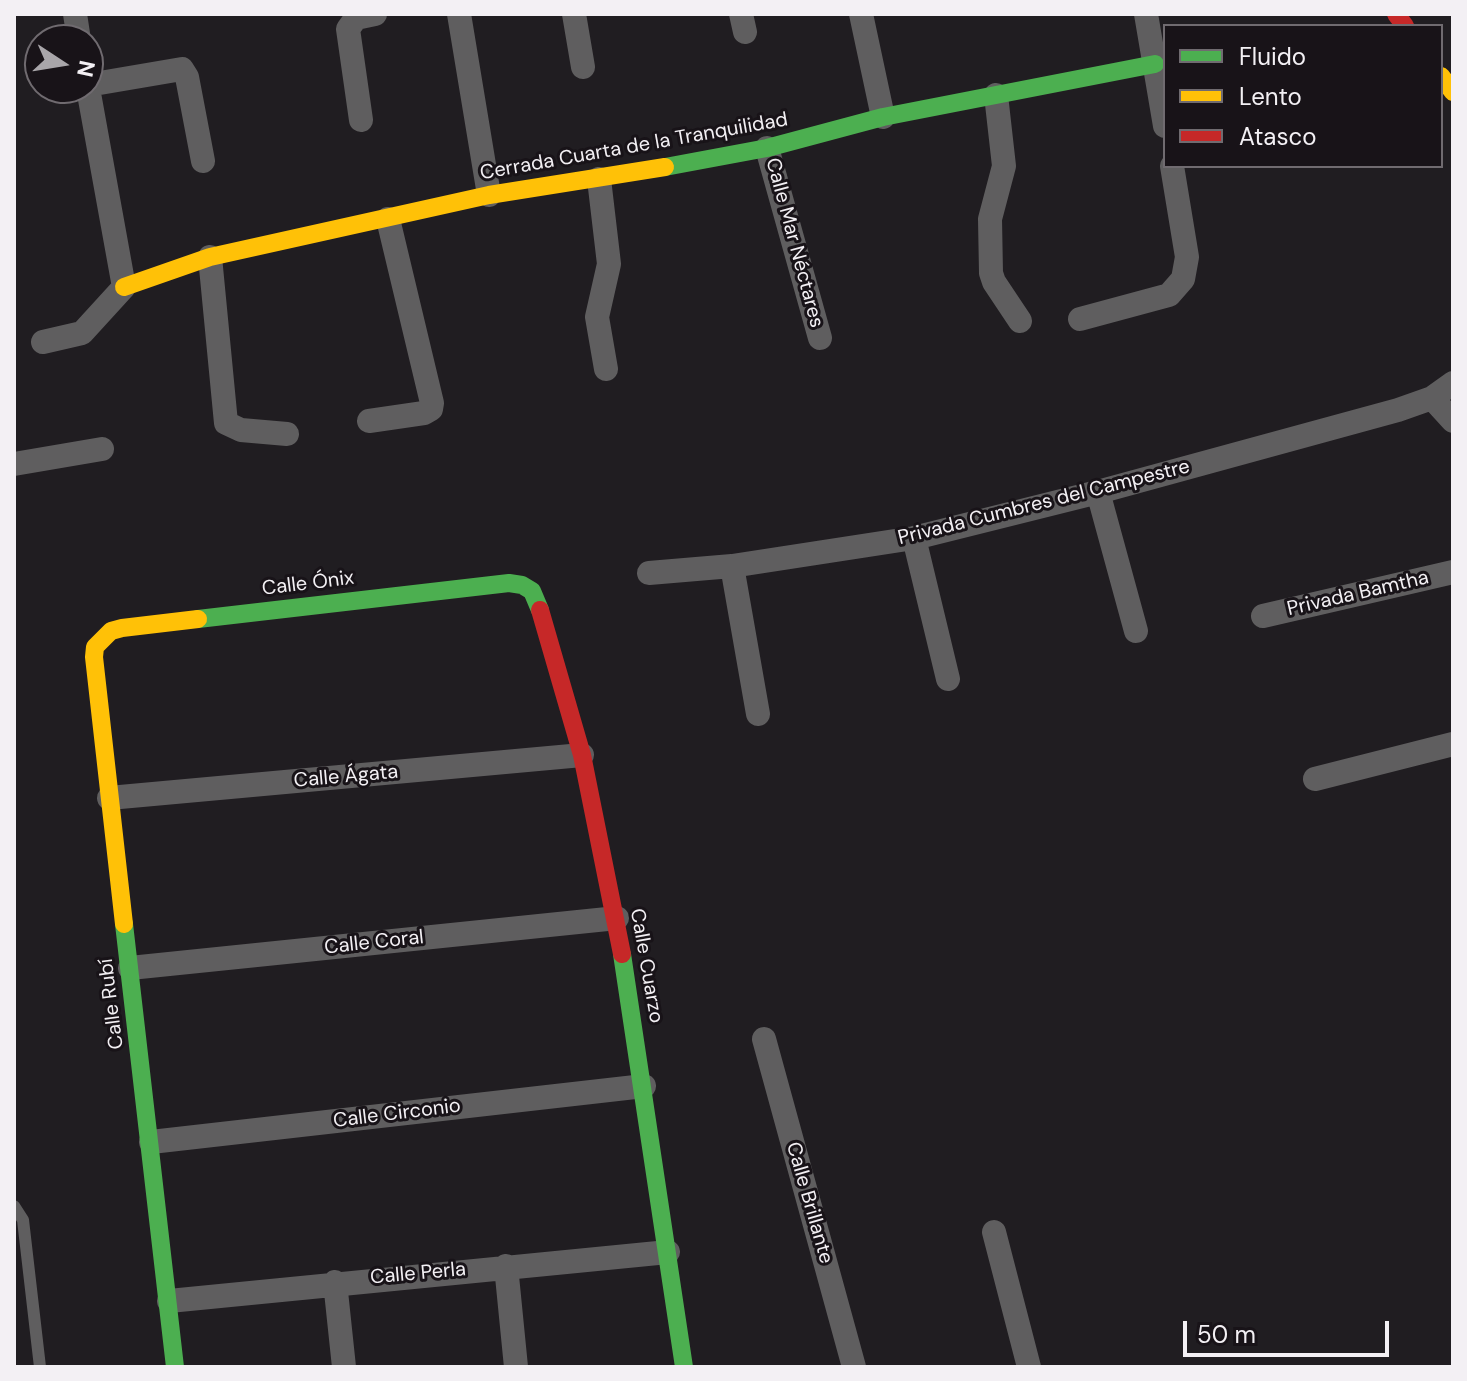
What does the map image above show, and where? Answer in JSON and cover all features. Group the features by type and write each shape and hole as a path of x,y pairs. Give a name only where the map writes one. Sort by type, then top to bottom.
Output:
{"street":[{"path":"361,120 348,29 356,18 375,14"},
{"path":"459,14 489,195"},
{"path":"574,14 583,67"},
{"path":"861,14 883,117"},
{"path":"1146,14 1163,114"},
{"name":"Cerrada Cuarta de la Tranquilidad","path":"124,287 210,257 489,195 599,179 767,148 883,117 1155,64"},
{"path":"104,83 182,69 187,77 203,161"},
{"path":"996,95 1004,166 990,219 991,273 1020,321"},
{"path":"43,342 82,333 124,287 91,104"},
{"name":"Calle Mar Néctares","path":"767,148 820,338"},
{"path":"1080,319 1169,295 1183,279 1187,257 1172,168"},
{"path":"599,179 609,264 597,317 606,369"},
{"path":"369,421 424,413 431,409 432,403 388,219"},
{"path":"210,257 225,419 241,430 287,434"},
{"name":"Privada Cumbres del Campestre","path":"649,573 732,566 914,538 1098,492 1398,410 1432,398 1453,383"},
{"path":"1432,398 1453,421"},
{"path":"14,464 102,449"},
{"path":"1098,492 1136,631"},
{"path":"914,538 948,679"},
{"path":"732,566 758,714"},
{"name":"Privada Bamtha","path":"1263,616 1453,572"},
{"name":"Calle Ónix","path":"101,638 122,628 496,584 522,585"},
{"name":"Calle Cuarzo","path":"522,585 532,591 538,603 582,755 617,918 684,1367"},
{"name":"Calle Rubí","path":"101,638 95,647 94,657 175,1367"},
{"path":"1315,779 1453,744"},
{"name":"Calle Ágata","path":"109,798 582,755"},
{"name":"Calle Coral","path":"130,968 617,918"},
{"name":"Calle Brillante","path":"764,1039 854,1367"},
{"name":"Calle Circonio","path":"151,1142 644,1086"},
{"path":"994,1232 1029,1367"},
{"name":"Calle Perla","path":"169,1301 335,1282 668,1252"},
{"path":"506,1266 516,1367"},
{"path":"335,1282 344,1367"}],"lane":[{"path":"14,1206 23,1220 20,1258 40,1367"}],"traffic: fast":[{"path":"665,167 767,148 883,117 1155,64"},
{"path":"198,619 509,583 532,591 540,610"},
{"path":"124,924 175,1367"},
{"path":"622,954 684,1367"}],"traffic: slow":[{"path":"1443,79 1453,92"},
{"path":"124,287 210,257 489,195 665,167"},
{"path":"124,924 95,647 111,631 122,628 198,619"}],"traffic: jam":[{"path":"1396,14 1404,24"},
{"path":"540,610 582,755 622,954"}]}
